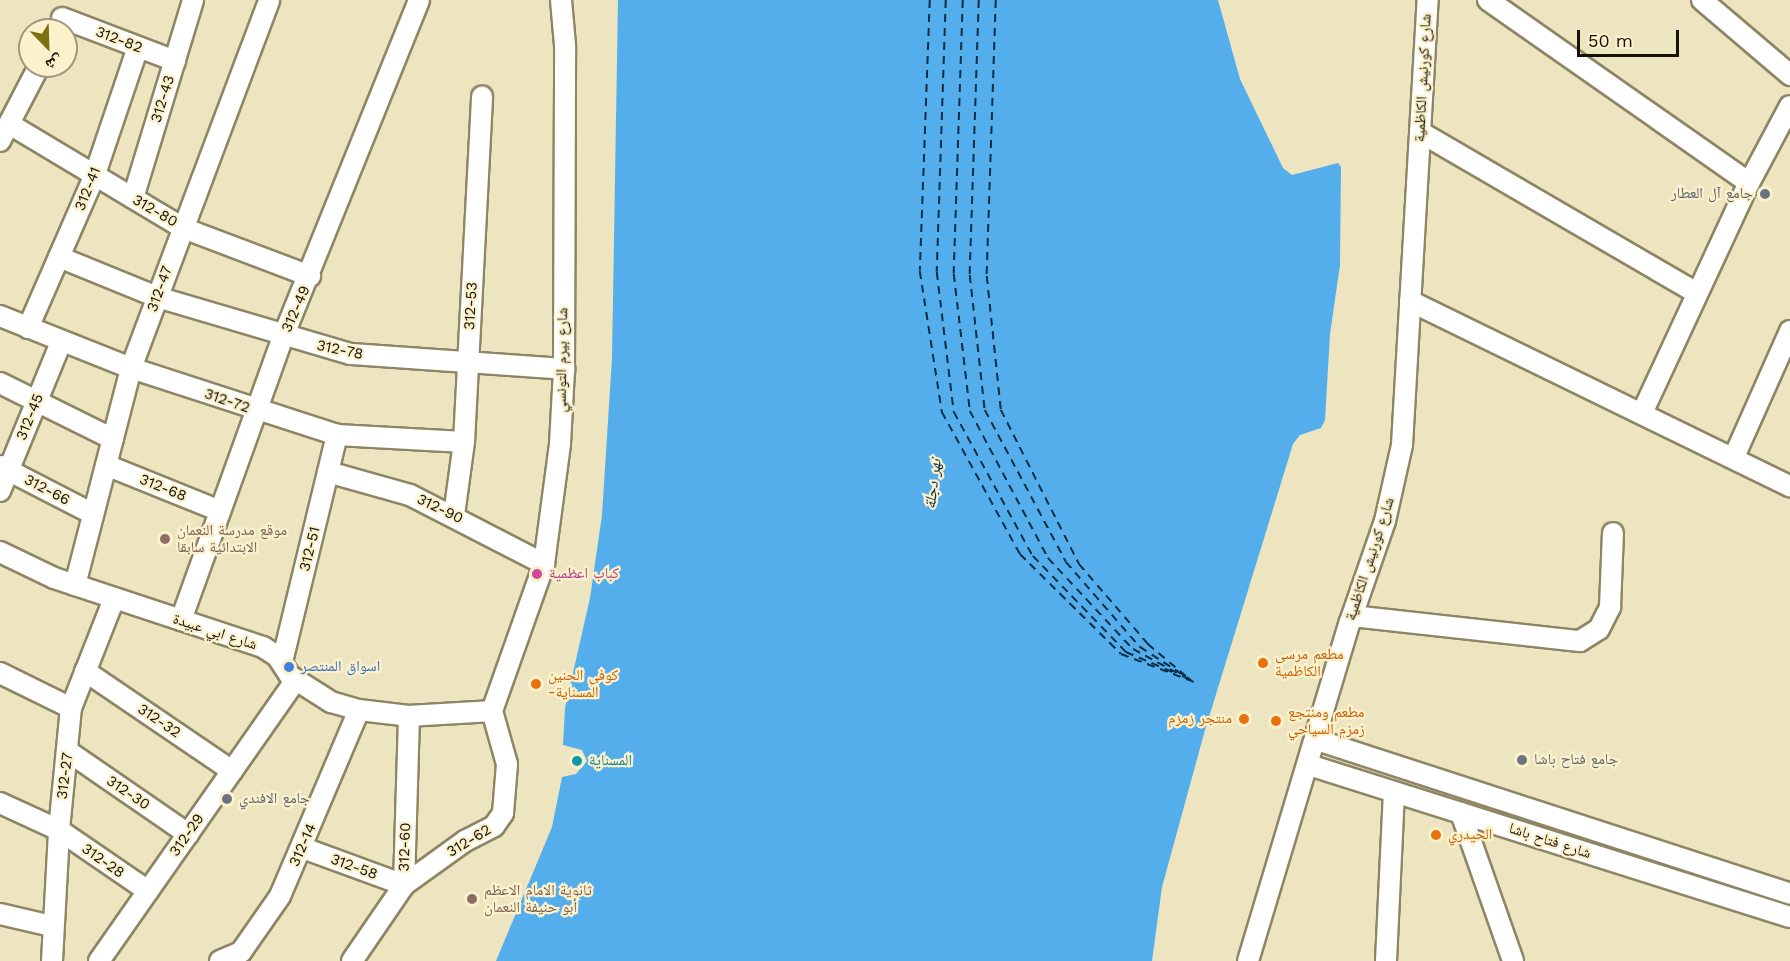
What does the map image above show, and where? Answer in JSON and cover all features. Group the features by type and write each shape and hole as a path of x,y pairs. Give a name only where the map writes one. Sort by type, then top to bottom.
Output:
{"street":[{"name":"312-43","path":"133,198 193,0"},
{"name":"312-47","path":"75,585 131,368 269,0"},
{"name":"312-49","path":"181,621 283,337 310,276 419,0"},
{"name":"شارع بيرم التونسي","path":"492,711 544,564 560,444 564,369 565,45 561,0"},
{"name":"شارع كورنيش الكاظمية","path":"1248,961 1317,740 1352,616 1385,521 1402,445 1428,0"},
{"path":"1488,0 1749,183"},
{"path":"1702,0 1790,75"},
{"name":"312-82","path":"62,16 175,61"},
{"name":"312-41","path":"28,328 94,177 138,47"},
{"path":"0,141 11,125 33,78"},
{"name":"312-53","path":"454,516 464,442 482,96"},
{"path":"1643,411 1749,183 1790,106"},
{"name":"312-80","path":"11,125 94,177 183,228 310,276"},
{"path":"1420,132 1698,293"},
{"name":"312-78","path":"59,257 157,297 283,337 351,354 564,369"},
{"path":"1410,301 1643,411 1790,486"},
{"name":"312-72","path":"0,316 131,368 256,411 337,435 464,442"},
{"path":"1734,457 1790,331"},
{"name":"312-45","path":"0,491 4,468 37,401 61,342"},
{"path":"0,383 113,439"},
{"name":"312-51","path":"282,662 337,435"},
{"name":"312-68","path":"106,465 220,511"},
{"name":"312-66","path":"4,468 93,514"},
{"name":"312-90","path":"328,472 410,495 544,564"},
{"path":"1352,616 1580,641 1599,629 1610,607 1613,533"},
{"name":"شارع ابي عبيدة","path":"2,560 263,647 282,662 296,680 331,702 359,710 409,716 492,711"},
{"name":"312-27","path":"52,961 58,830 69,752 71,708 114,599"},
{"name":"312-32","path":"85,671 232,771"},
{"path":"0,673 71,708"},
{"name":"312-29","path":"99,961 296,680"},
{"name":"312-14","path":"220,961 246,956 280,896 303,848 359,710"},
{"name":"312-62","path":"404,885 465,841 494,826 501,818 507,755 492,711"},
{"name":"312-60","path":"352,961 404,885 409,716"},
{"name":"شارع فتاح باشا","path":"1317,740 1790,894"},
{"name":"312-30","path":"69,752 188,834"},
{"name":"شارع فتاح باشا","path":"1309,765 1394,794 1790,917"},
{"path":"1386,961 1394,794"},
{"name":"312-28","path":"0,803 58,830 148,891"},
{"path":"1461,813 1513,961"},
{"name":"312-58","path":"303,848 404,885"},
{"path":"0,914 52,926"}],"water":[{"name":"نهر دجلة","path":"618,0 1218,0 1240,79 1283,168 1292,175 1338,163 1341,167 1340,265 1330,334 1325,420 1321,428 1300,435 1293,444 1205,730 1162,887 1152,961 496,961 552,827 562,777 576,774 587,761 582,750 563,745 565,708 590,598 602,515 612,358"}],"ferry route":[{"path":"930,0 920,271 942,412 1020,554 1121,654 1194,682"},
{"path":"946,0 937,272 954,412 1033,556 1126,652 1177,674"},
{"path":"963,0 954,274 970,411 1048,558 1133,649 1188,679"},
{"path":"979,0 970,275 985,410 1066,562 1140,647 1191,680"},
{"path":"996,0 987,276 1001,410 1079,564 1148,644 1186,676"}],"place":[{"name":"جامع آل العطار","path":"1765,194"},
{"name":"موقع مدرسة النعمان الابتدائية سابقا","path":"165,539"},
{"name":"كباب اعظمية","path":"537,574"},
{"name":"مطعم مرسى الكاظمية","path":"1263,663"},
{"name":"اسواق المنتصر","path":"289,667"},
{"name":"كوفي الحنين -المسناية","path":"536,684"},
{"name":"منتجر زمزم","path":"1244,719"},
{"name":"مطعم ومنتجع زمزم السياحي","path":"1276,721"},
{"name":"جامع فتاح باشا","path":"1522,760"},
{"name":"المسناية","path":"577,761"},
{"name":"جامع الافندي","path":"227,799"},
{"name":"الحيدري","path":"1436,835"},
{"name":"ثانوية الامام الاعظم أبو حنيفة النعمان","path":"472,899"}]}
